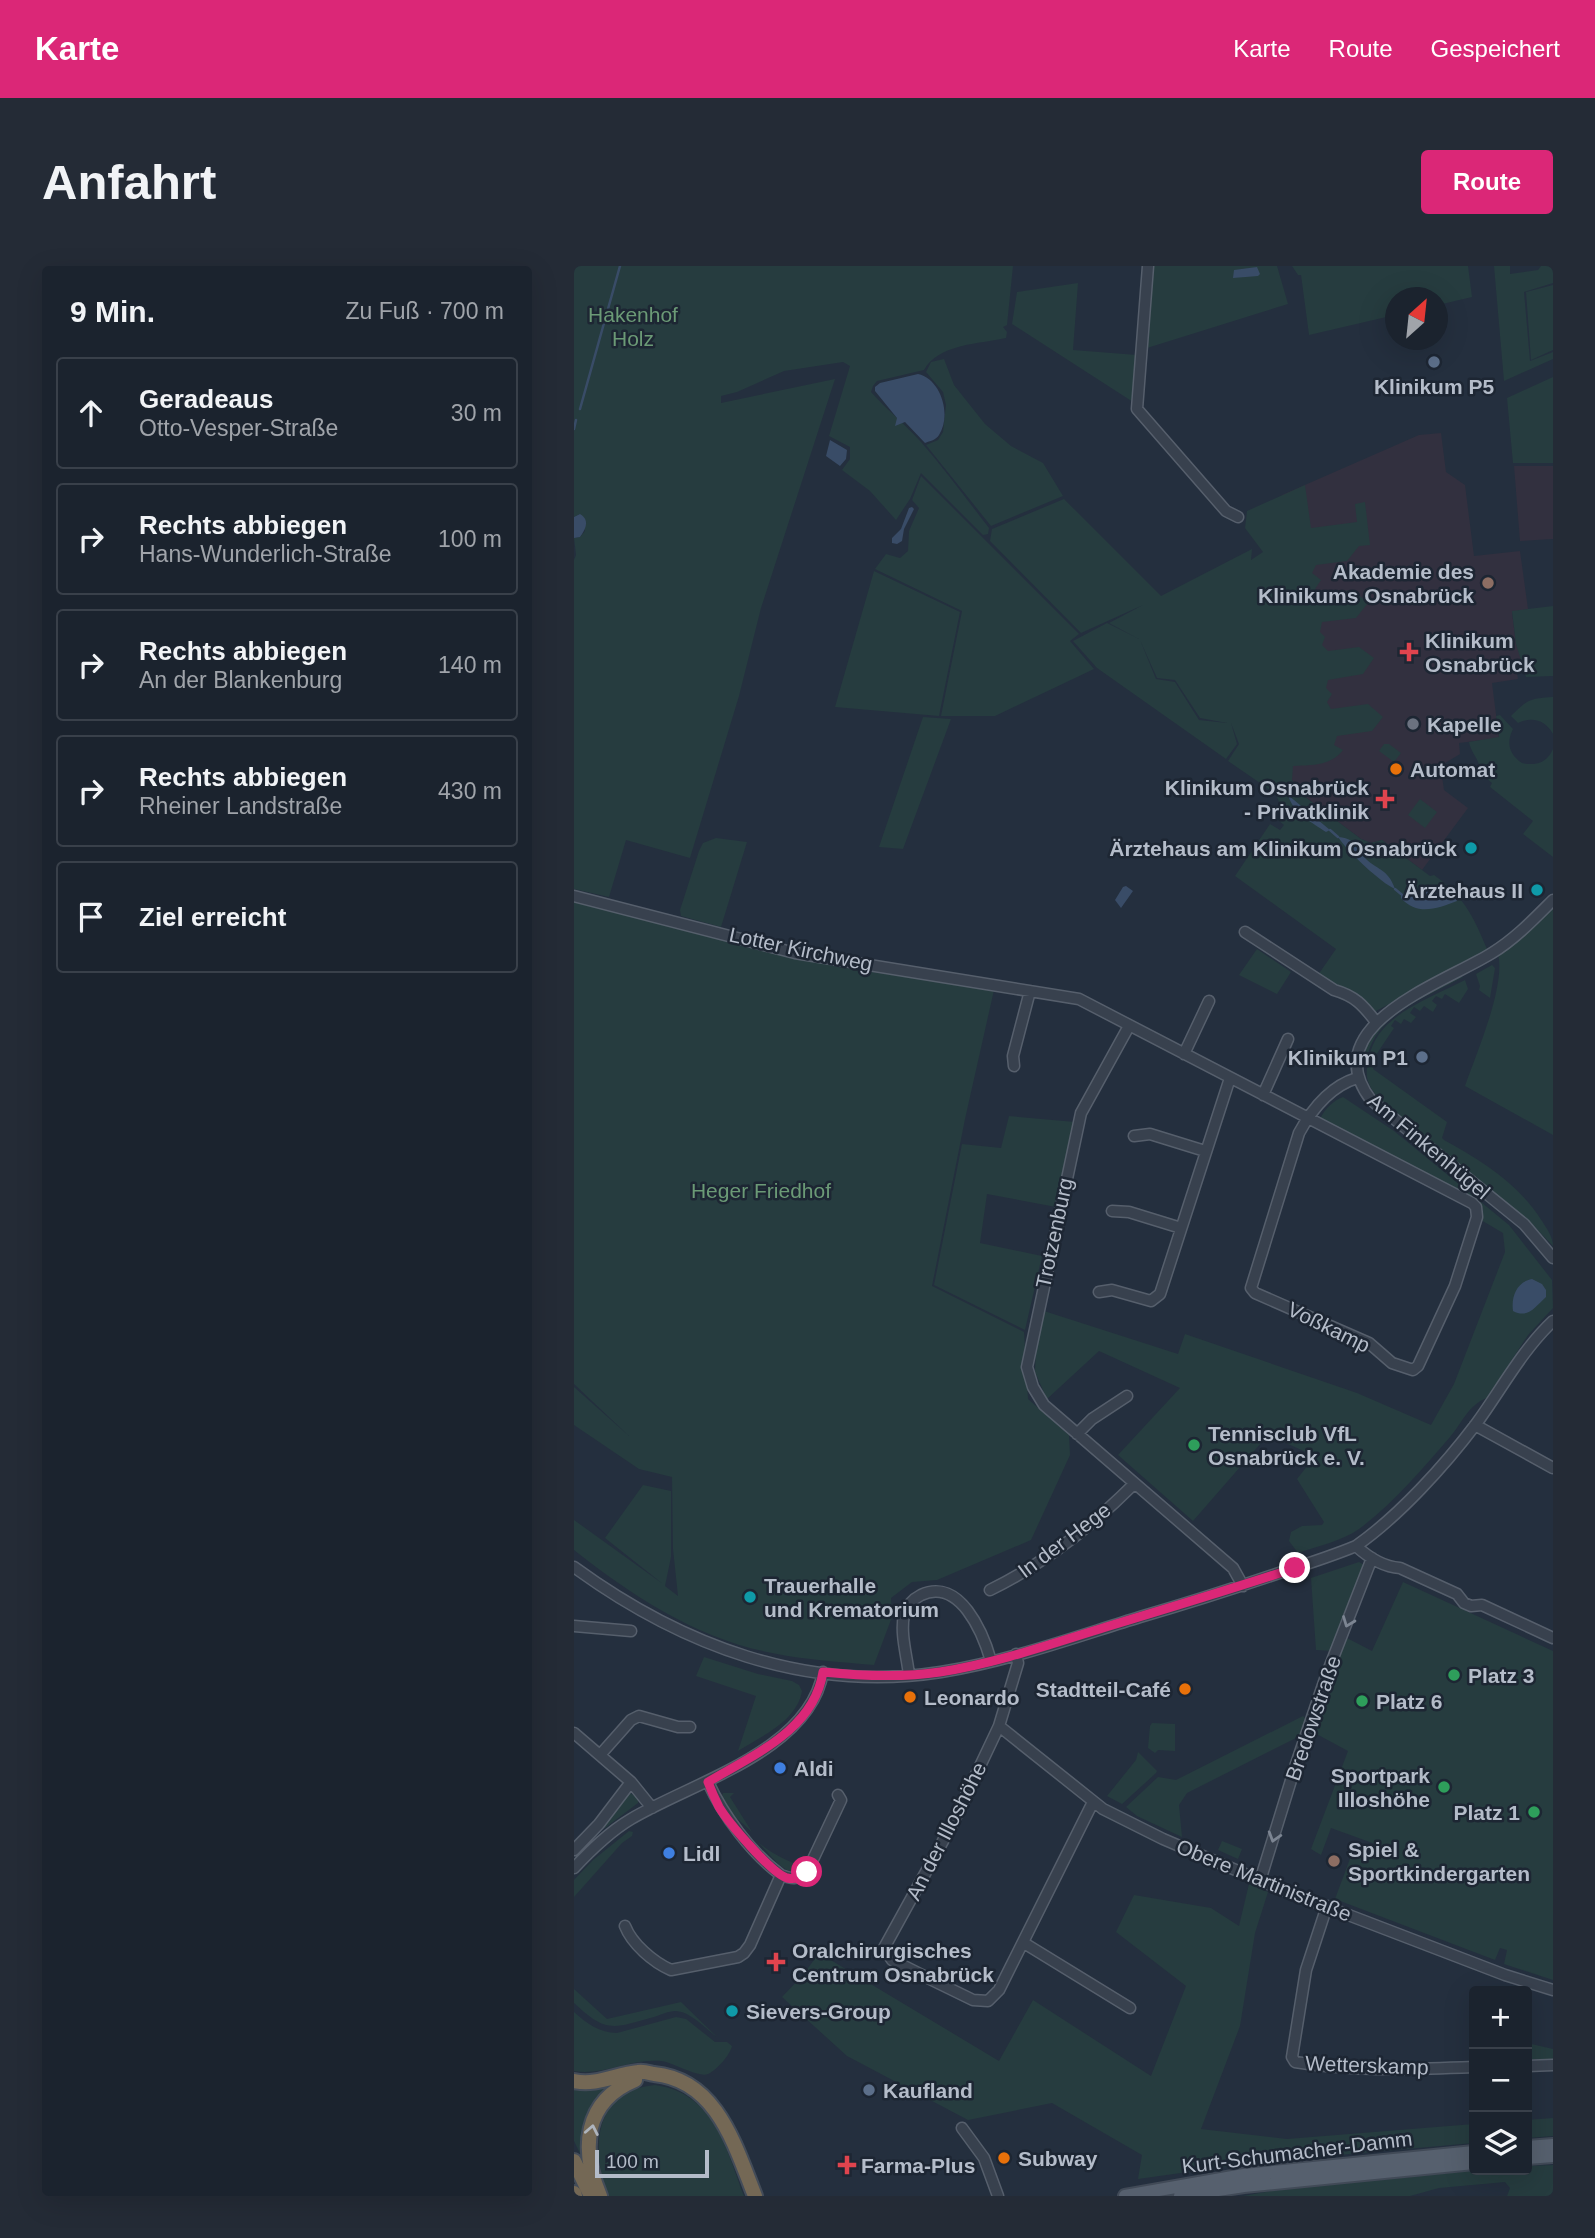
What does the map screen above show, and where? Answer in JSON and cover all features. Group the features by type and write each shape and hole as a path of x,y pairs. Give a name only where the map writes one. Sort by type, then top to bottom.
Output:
{"highway":[{"path":"574,2081 593,2082 642,2071 666,2074 684,2081 699,2092 722,2119 755,2196"},
{"path":"600,2196 591,2166 590,2149 597,2110 603,2100 618,2087 653,2073"},
{"path":"574,2161 591,2196"}],"main road":[{"path":"1532,2147 1553,2145"},
{"name":"Kurt-Schumacher-Damm","path":"1125,2196 1244,2175 1469,2152"},
{"path":"1532,2158 1553,2156"},
{"name":"Kurt-Schumacher-Damm","path":"1180,2196 1244,2186 1469,2164"}],"street":[{"path":"1148,266 1137,409 1226,511 1238,517"},
{"name":"Lotter Kirchweg","path":"574,896 795,953 1079,999 1472,1203 1478,1212"},
{"name":"Am Finkenhügel","path":"1553,900 1514,938 1392,1008 1376,1022 1360,1048 1356,1068 1357,1078 1371,1100 1524,1224 1553,1258"},
{"path":"1245,932 1334,990 1349,994 1360,1001 1376,1022"},
{"path":"1014,1066 1013,1056 1030,991"},
{"path":"1184,1054 1209,1001"},
{"name":"Trotzenburg","path":"1129,1026 1081,1113 1027,1367 1033,1387 1044,1405 1233,1568 1242,1586"},
{"path":"1263,1095 1287,1039"},
{"path":"1099,1292 1112,1290 1151,1301 1160,1294 1230,1078"},
{"path":"1308,1118 1338,1086 1357,1078"},
{"name":"Voßkamp","path":"1308,1118 1299,1133 1254,1273 1251,1288 1255,1293 1368,1343 1392,1363 1413,1370 1430,1343 1455,1286 1478,1212"},
{"path":"1134,1136 1150,1134 1205,1151"},
{"path":"1112,1211 1129,1212 1181,1228"},
{"path":"574,1567 625,1602 701,1641 771,1664 858,1675 909,1675 941,1672 991,1661 1242,1586 1356,1546 1408,1502 1475,1425 1533,1344 1553,1321"},
{"path":"1077,1434 1092,1419 1127,1396"},
{"path":"1475,1425 1553,1468"},
{"name":"In der Hege","path":"990,1590 1031,1568 1067,1543 1107,1511 1134,1484"},
{"path":"1356,1546 1372,1558 1393,1567 1400,1567 1457,1594 1464,1603 1471,1606 1482,1605 1553,1639"},
{"name":"Bredowstraße","path":"1260,1881 1326,1676 1372,1558"},
{"path":"909,1675 903,1631 904,1617 911,1603 927,1593 949,1595 964,1606 991,1661"},
{"path":"574,1626 631,1631"},
{"name":"An der Illoshöhe","path":"1016,1654 1018,1663 999,1726 954,1821 884,1948 892,1959 932,1980 973,2000 988,2001 999,1990 1024,1943"},
{"path":"574,1868 619,1827 708,1782 771,1744 797,1724 810,1709 818,1693 823,1672"},
{"path":"600,1755 631,1720 639,1716 678,1727 690,1727"},
{"name":"Obere Martinistraße","path":"999,1726 1103,1809 1163,1839 1260,1881 1505,1975 1553,1990"},
{"path":"574,1733 631,1782 652,1808"},
{"path":"574,1850 599,1824 631,1782"},
{"path":"708,1782 719,1807 731,1824 780,1875 794,1879 807,1872 841,1800 838,1794"},
{"path":"1093,1801 1024,1943 1130,2008"},
{"path":"625,1926 630,1938 662,1966 671,1970 738,1956 750,1945 780,1875"},
{"name":"Wetterskamp","path":"1327,1906 1306,1970 1292,2057 1295,2067 1469,2067"},
{"path":"1532,2066 1553,2065"},
{"path":"962,2128 984,2158 998,2196"}],"shaded area":[{"name":"Klinikum Osnabrück","path":"1441,433 1446,472 1465,485 1474,556 1520,551 1528,609 1512,612 1516,644 1522,660 1515,662 1518,679 1492,683 1499,738 1459,743 1460,754 1445,763 1442,776 1444,790 1468,808 1422,870 1382,840 1371,843 1361,839 1300,793 1292,780 1282,495 1419,435"},
{"path":"1514,466 1553,466 1553,539 1520,541"}],"green space":[{"name":"Hakenhof Holz","path":"574,266 1013,266 1007,325 1003,327 1007,332 1006,338 949,350 930,361 924,370 877,381 871,392 939,463 989,528 988,534 983,535 921,473 910,499 896,520 870,491 842,470 850,459 850,447 829,436 850,366 843,362 784,371 737,392 721,396 721,403 835,379 761,608 739,696 690,858 626,840 609,897 574,889 574,538 580,537 585,531 580,514 574,517"},
{"path":"1154,266 1277,266 1288,304 1147,348"},
{"path":"1292,266 1468,266 1472,297 1448,303 1448,287 1385,287 1385,317 1309,335 1301,275 1298,275"},
{"path":"1494,266 1510,266 1510,274 1538,270 1541,266 1553,266 1553,283 1524,292 1530,361 1553,352 1553,359 1504,381"},
{"path":"1078,283 1073,350 1137,355 1133,402 1012,324 1017,292"},
{"path":"1553,285 1553,350 1531,360 1526,292"},
{"path":"944,359 954,385 985,424 1011,446 1043,463 1063,496 991,526 926,445 938,440 943,432 946,405 943,392 926,372 931,362"},
{"path":"1553,377 1553,463 1513,463 1507,398"},
{"path":"921,476 1079,634 1070,641 1094,669 995,716 941,716 962,611 875,569 886,554 900,558 908,551 909,531 919,508 912,500"},
{"path":"1305,485 1311,528 1357,522 1355,504 1365,502 1370,545 1359,546 1347,561 1316,565 1312,573 1321,580 1315,589 1321,594 1353,590 1368,603 1356,618 1322,622 1320,632 1325,637 1322,645 1328,651 1359,647 1374,658 1363,674 1328,680 1326,688 1332,694 1327,702 1331,709 1368,704 1383,717 1372,731 1337,736 1334,745 1343,750 1333,759 1321,764 1293,766 1292,780 1300,793 1361,839 1371,843 1382,840 1430,876 1434,875 1444,883 1466,908 1487,949 1486,953 1374,1012 1355,994 1318,975 1336,949 1235,876 1270,824 1280,830 1284,825 1273,816 1281,807 1276,794 1228,761 1239,744 1231,723 1237,744 1226,759 1097,668 1073,641 1107,623 1139,639 1109,623 1143,605 1081,633 990,541 992,529 1064,499 1161,596 1252,549 1251,560 1263,552 1245,528 1247,511","holes":["1140,640 1157,678 1175,680 1200,718 1227,723 1199,720 1175,682 1156,679"]},
{"path":"874,571 960,612 939,716 835,707"},
{"path":"1553,606 1553,676 1526,677 1516,644 1512,611"},
{"path":"1553,697 1553,734 1547,725 1538,721 1518,723 1511,716 1529,701"},
{"path":"1500,715 1513,729 1510,748 1522,763 1540,762 1548,758 1553,749 1553,857 1523,834 1533,821 1490,787 1492,783 1480,773 1469,742 1499,737 1496,716"},
{"path":"923,717 951,719 903,849 879,847"},
{"path":"1384,744 1389,744 1401,753 1394,762 1379,751"},
{"path":"1420,799 1437,812 1425,828 1408,815"},
{"path":"716,838 747,842 721,927 681,916 680,910 703,843"},
{"name":"Heger Friedhof","path":"574,901 838,967 994,990 932,1286 1024,1332 1028,1399 1069,1435 1070,1455 1031,1540 937,1580 912,1582 891,1598 892,1617 874,1665 785,1655 718,1637 643,1599 574,1550 574,1520 663,1584 605,1538 643,1485 671,1491 671,1557 665,1586 678,1596 673,1549 672,1477 639,1469 574,1425 574,1387 629,1436 574,1384"},
{"path":"1553,907 1553,1135 1465,1086 1494,1001 1498,984 1498,954 1538,924"},
{"path":"1257,949 1291,972 1277,994 1239,975"},
{"path":"1492,965 1495,968 1490,998 1479,990 1476,974"},
{"path":"1463,977 1417,1001 1389,1020 1371,1046 1366,1063 1363,1063 1366,1047 1385,1020 1413,1000"},
{"path":"1465,980 1468,989 1459,1003 1445,994 1442,999 1436,996 1432,1001 1437,1005 1433,1012 1424,1006 1420,1011 1414,1007 1410,1013 1416,1017 1411,1023 1404,1019 1401,1024 1395,1020 1391,1026 1394,1028 1372,1061 1375,1064 1373,1069 1447,1122 1442,1138 1444,1140 1485,1165 1522,1195 1546,1227 1553,1246 1528,1220 1383,1103 1368,1080 1369,1058 1382,1030 1407,1010"},
{"path":"1343,1097 1394,1131 1509,1225 1552,1280 1553,1308 1528,1335 1487,1398 1471,1409 1450,1437 1395,1497 1359,1529 1338,1540 1298,1553 1289,1541 1291,1532 1302,1526 1322,1525 1324,1522 1297,1479 1315,1456 1268,1435 1193,1521 1118,1455 1180,1388 1099,1351 1047,1399 1035,1372 1036,1349 1044,1311 1178,1354 1185,1334 1357,1393 1431,1425 1454,1384 1505,1252 1503,1233 1481,1220 1483,1209 1479,1201 1320,1121 1329,1106"},
{"path":"1009,1116 1075,1122 1056,1207 987,1194 980,1243 1042,1256 1025,1330 934,1285 962,1144 1001,1148"},
{"path":"1359,1562 1366,1566 1333,1651 1316,1650 1311,1578"},
{"name":"Sportpark Illoshöhe","path":"1403,1582 1553,1651 1553,1980 1504,1964 1507,1950 1500,1948 1495,1960 1335,1899 1351,1856 1357,1858 1361,1847 1386,1857 1389,1849 1331,1828 1321,1855 1311,1849 1348,1751 1311,1731 1345,1637 1372,1651"},
{"path":"704,1657 758,1674 792,1681 799,1685 802,1691 799,1702 777,1727 738,1751 756,1696 696,1676"},
{"path":"1303,1716 1307,1720 1301,1734 1294,1739 1187,1793 1179,1805 1182,1837 1137,1816 1126,1807 1158,1777 1176,1780"},
{"path":"1152,1723 1175,1724 1175,1751 1158,1750 1155,1753 1148,1748"},
{"path":"1138,1752 1157,1771 1122,1804 1107,1796 1136,1760"},
{"path":"630,1793 638,1798 638,1803 605,1828 603,1825 625,1794"},
{"path":"723,1793 734,1793 730,1797 752,1832 731,1813"},
{"path":"629,1831 633,1832 632,1836 622,1843 574,1897 574,1880 593,1860"},
{"path":"1222,1841 1242,1849 1238,1859 1218,1850"},
{"path":"758,1842 804,1868 797,1873 785,1869"},
{"path":"1249,1884 1268,1892 1255,1933 1240,2026 1201,2129 1287,2139 1469,2124 1469,2143 1259,2162 1138,2179 1142,2155 1052,2103 968,2120 847,2056 782,1997 819,1953 999,2061 1033,2000 1151,2076 1186,1986 1116,1932 1134,1895 1211,1908 1239,1926"},
{"path":"574,1989 607,2019 681,2002 717,2037 692,2017 675,2011 619,2026 603,2024 574,2003"},
{"path":"574,2012 594,2027 617,2033 676,2017 686,2019 715,2042 727,2042 732,2046 723,2062 704,2075 661,2061 639,2062 596,2071 574,2071"},
{"path":"1532,2044 1553,2049 1553,2059 1532,2059"},
{"path":"612,2084 596,2103 588,2120 585,2164 574,2141 574,2087"},
{"path":"655,2085 675,2090 704,2111 723,2142 744,2196 608,2196 599,2159 602,2125 619,2098"},
{"path":"1553,2118 1553,2136 1532,2138 1532,2120"},
{"path":"1553,2165 1553,2196 1507,2196 1510,2188 1505,2182 1439,2188 1410,2196 1243,2196 1469,2171 1469,2175 1532,2175 1532,2166"}],"water":[{"path":"1257,267 1260,274 1258,276 1233,278 1234,270"},
{"path":"918,374 933,383 944,408 943,427 939,435 925,443 905,422 895,426 897,418 875,391 875,387 880,383"},
{"path":"830,440 847,450 846,459 840,466 826,456"},
{"path":"909,508 914,509 904,529 902,541 892,543 892,538 901,529"},
{"path":"580,514 585,519 585,528 580,537 574,538 574,517"},
{"path":"1288,795 1330,830 1326,832 1303,816"},
{"path":"1338,837 1354,843 1368,861 1389,877 1395,889 1365,866"},
{"path":"1126,886 1133,891 1121,908 1115,900"},
{"path":"1435,889 1456,894 1457,901 1435,908 1420,909 1407,904 1401,898 1401,894"},
{"path":"1532,1279 1542,1284 1546,1297 1527,1313 1513,1311 1516,1291 1522,1283"}],"waterway":[{"path":"580,409 620,266"},
{"path":"574,429 576,420"},
{"path":"1330,830 1338,837"},
{"path":"1395,889 1401,894"}],"place":[{"name":"Klinikum P5","path":"1434,362"},
{"name":"Akademie des Klinikums Osnabrück","path":"1488,583"},
{"name":"Klinikum Osnabrück","path":"1409,652"},
{"name":"Kapelle","path":"1413,724"},
{"name":"Automat","path":"1396,769"},
{"name":"Klinikum Osnabrück - Privatklinik","path":"1385,799"},
{"name":"Ärztehaus am Klinikum Osnabrück","path":"1471,848"},
{"name":"Ärztehaus II","path":"1537,890"},
{"name":"Klinikum P1","path":"1422,1057"},
{"name":"Tennisclub VfL Osnabrück e. V.","path":"1194,1445"},
{"name":"Trauerhalle und Krematorium","path":"750,1597"},
{"name":"Platz 3","path":"1454,1675"},
{"name":"Stadtteil-Café","path":"1185,1689"},
{"name":"Leonardo","path":"910,1697"},
{"name":"Platz 6","path":"1362,1701"},
{"name":"Aldi","path":"780,1768"},
{"name":"Sportpark Illoshöhe","path":"1444,1787"},
{"name":"Platz 1","path":"1534,1812"},
{"name":"Lidl","path":"669,1853"},
{"name":"Spiel & Sportkindergarten","path":"1334,1861"},
{"name":"Oralchirurgisches Centrum Osnabrück","path":"776,1962"},
{"name":"Sievers-Group","path":"732,2011"},
{"name":"Kaufland","path":"869,2090"},
{"name":"Subway","path":"1004,2158"},
{"name":"Farma-Plus","path":"847,2165"}],"route":[{"path":"807,1872 794,1879 775,1871 731,1824 719,1807 708,1782 771,1744 797,1724 810,1709 821,1685 823,1672 894,1676 941,1672 988,1662 1295,1568"}]}
